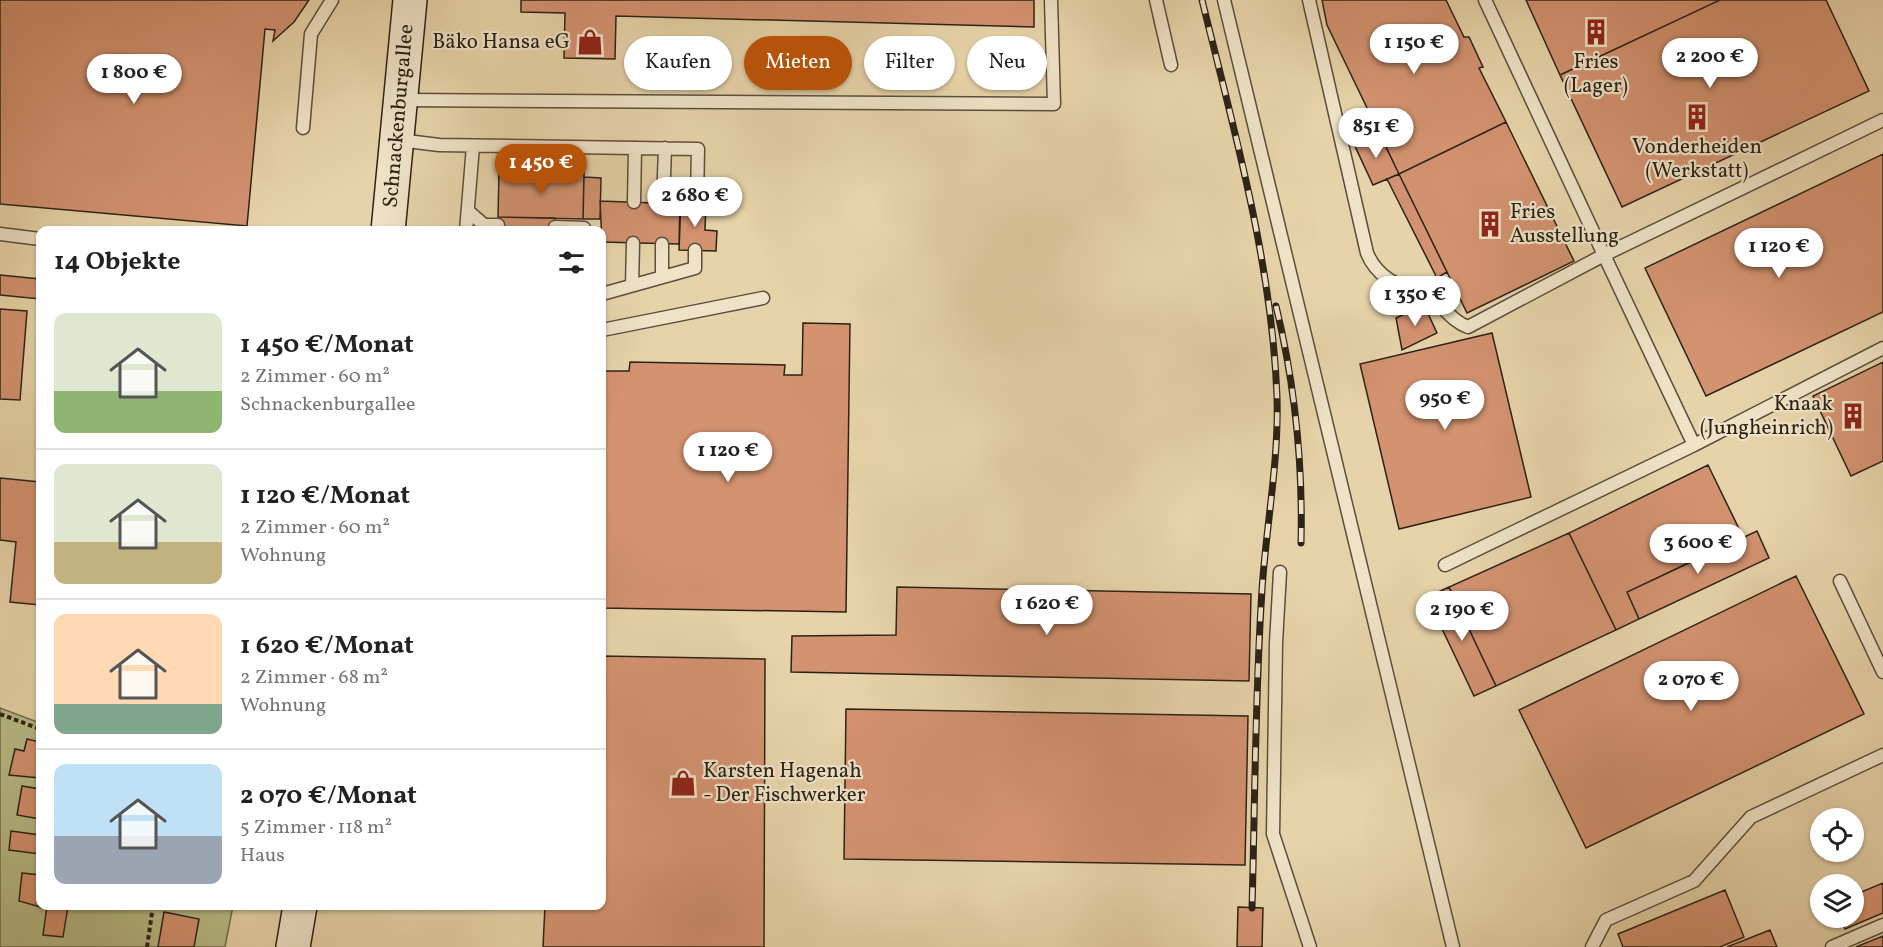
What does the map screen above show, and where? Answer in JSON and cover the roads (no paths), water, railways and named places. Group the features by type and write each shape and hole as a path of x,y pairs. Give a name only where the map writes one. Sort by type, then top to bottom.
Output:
{"main road":[{"name":"Schnackenburgallee","path":"388,226 410,0"},
{"path":"293,947 299,910"}],"lane":[{"path":"303,128 311,34 332,0"},
{"path":"401,100 1054,104 1051,0"},
{"path":"1156,0 1171,65"},
{"path":"1224,0 1453,947"},
{"path":"1309,0 1367,253 1372,264 1389,280 1423,292 1439,302 1459,324 1468,327 1604,255 1883,120"},
{"path":"1485,0 1694,445"},
{"path":"397,140 439,145 698,149 697,200"},
{"path":"466,226 473,146"},
{"path":"634,202 635,148"},
{"path":"663,203 665,148"},
{"path":"468,211 482,226"},
{"path":"493,226 498,225"},
{"path":"0,234 36,238"},
{"path":"632,285 633,243"},
{"path":"662,244 662,277"},
{"path":"606,293 695,268 695,250"},
{"path":"606,329 763,298"},
{"path":"1445,565 1694,445 1883,348"},
{"path":"1280,572 1276,643 1273,834 1310,947"},
{"path":"1840,581 1883,672"},
{"path":"1592,947 1606,920 1694,881 1751,818 1883,755"},
{"path":"1832,947 1883,925"}],"railway":[{"path":"1202,0 1260,247 1274,347 1277,397 1276,446 1260,630 1252,908"},
{"path":"1276,306 1293,395 1301,483 1301,543"}],"place":[{"name":"Fries (Lager)","path":"1596,32"},
{"name":"Bäko Hansa eG","path":"590,42"},
{"name":"Vonderheiden (Werkstatt)","path":"1697,117"},
{"name":"Fries Ausstellung","path":"1490,224"},
{"name":"Knaak (Jungheinrich)","path":"1853,416"},
{"name":"Karsten Hagenah - Der Fischwerker","path":"683,783"}]}
